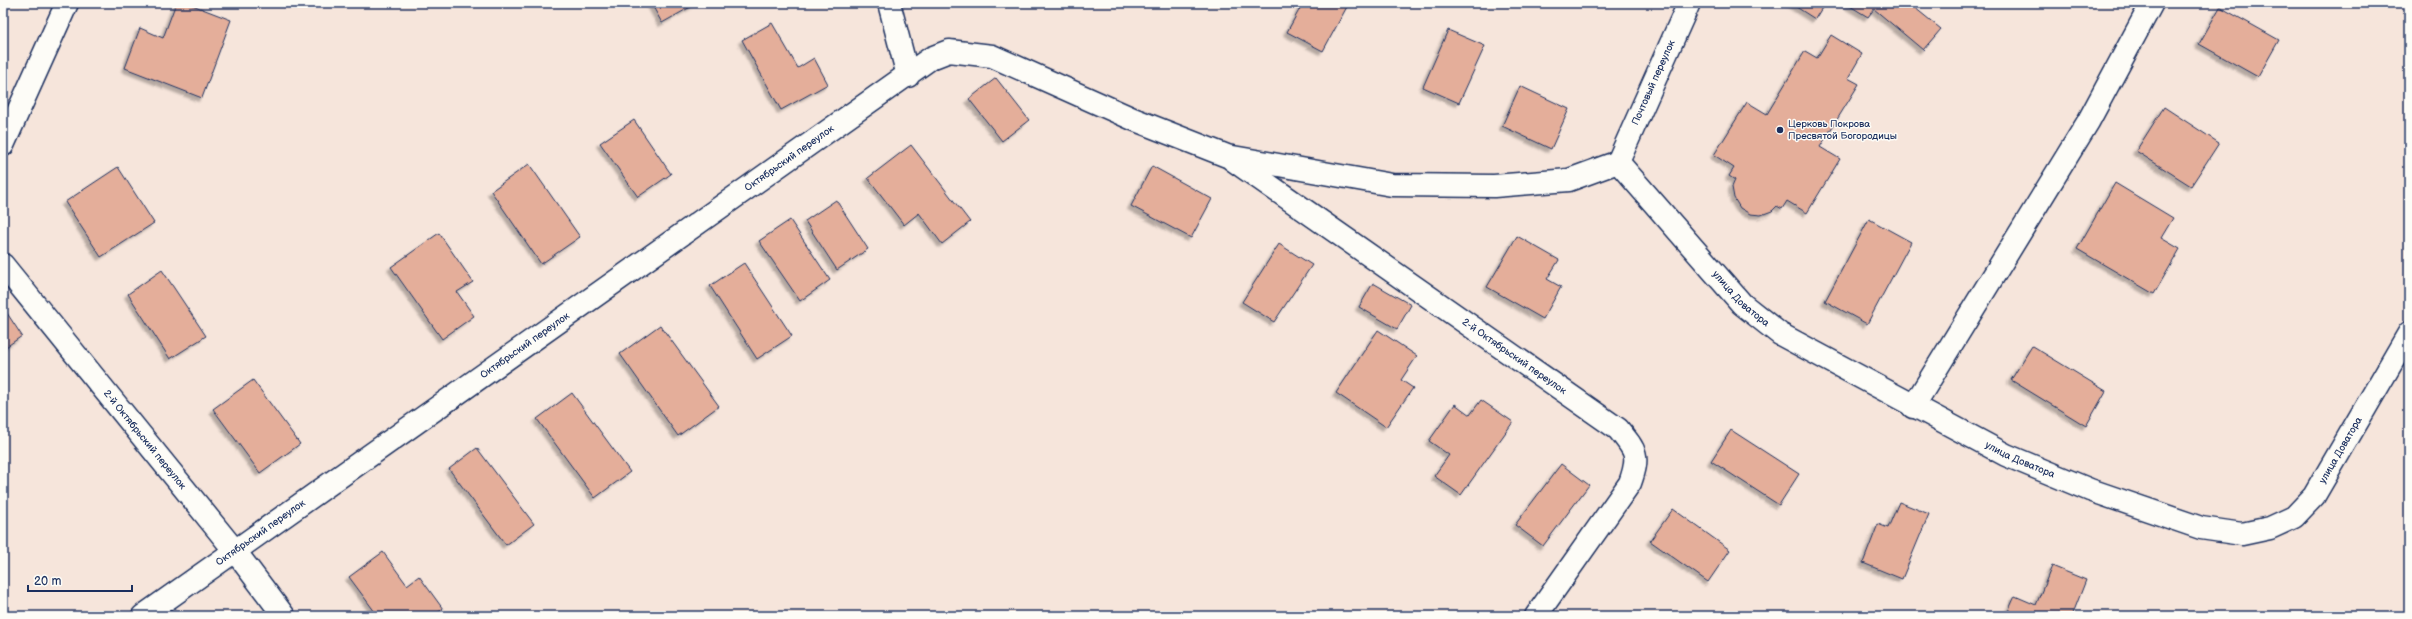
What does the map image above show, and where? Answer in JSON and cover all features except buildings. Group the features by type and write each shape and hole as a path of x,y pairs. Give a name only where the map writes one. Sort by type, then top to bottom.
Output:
{"street":[{"path":"3,145 67,3"},
{"path":"889,3 908,76"},
{"name":"Почтовый переулок","path":"1618,162 1689,3"},
{"path":"1913,407 2088,122 2152,3"},
{"name":"Октябрьский переулок","path":"143,616 932,58 949,51 992,56 1132,119 1227,156"},
{"path":"1227,156 1392,185 1494,186 1569,180 1618,162"},
{"name":"2-й Октябрьский переулок","path":"1227,156 1618,428 1633,448 1636,465 1630,483 1536,616"},
{"name":"улица Доватора","path":"1618,162 1742,304 1780,334 1913,407 2006,454 2090,490 2201,528 2242,534 2270,528 2294,518 2314,496 2409,332"},
{"name":"2-й Октябрьский переулок","path":"3,265 235,551 284,616"}],"place":[{"name":"Церковь Покрова Пресвятой Богородицы","path":"1780,130"}]}
